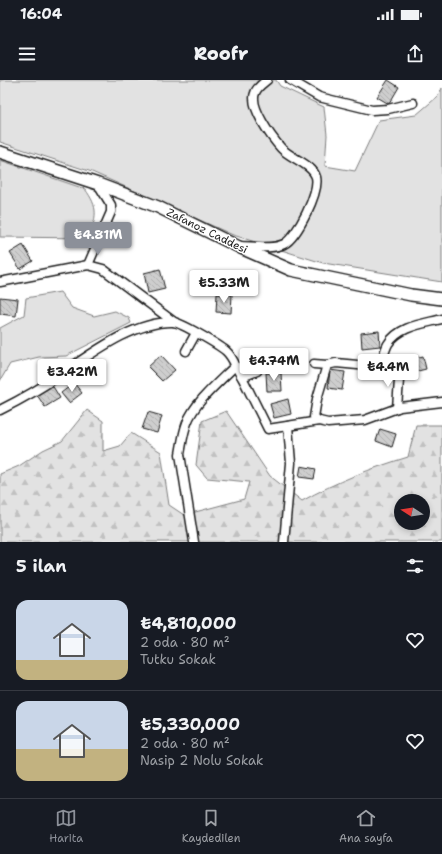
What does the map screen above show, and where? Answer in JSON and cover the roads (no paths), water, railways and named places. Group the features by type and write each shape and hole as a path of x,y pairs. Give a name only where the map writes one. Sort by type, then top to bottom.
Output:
{"street":[{"path":"235,246 274,246 284,244 306,216 316,185 316,177 312,171 282,149 263,125 254,104 254,94 259,86 267,80"},
{"path":"290,80 318,97 372,110 388,109 413,103"},
{"name":"Zafanoz Caddesi","path":"0,152 98,184 158,207 235,246 291,270 411,295 442,299"},
{"path":"88,265 111,212 111,205 98,184"},
{"path":"0,282 88,265 103,269 174,322 226,351 242,377 268,429 319,422 328,423 365,420 397,408 442,402"},
{"path":"379,367 389,343 398,333 442,319"},
{"path":"0,410 132,331 149,325 174,322"},
{"path":"186,351 196,333"},
{"path":"314,364 328,365 336,363 392,369 397,372 399,380 397,408"},
{"path":"319,422 314,417 317,399 328,365"},
{"path":"194,542 180,454 186,423 193,411 235,366"},
{"path":"242,377 257,372"},
{"path":"284,542 291,463 288,426"}]}
